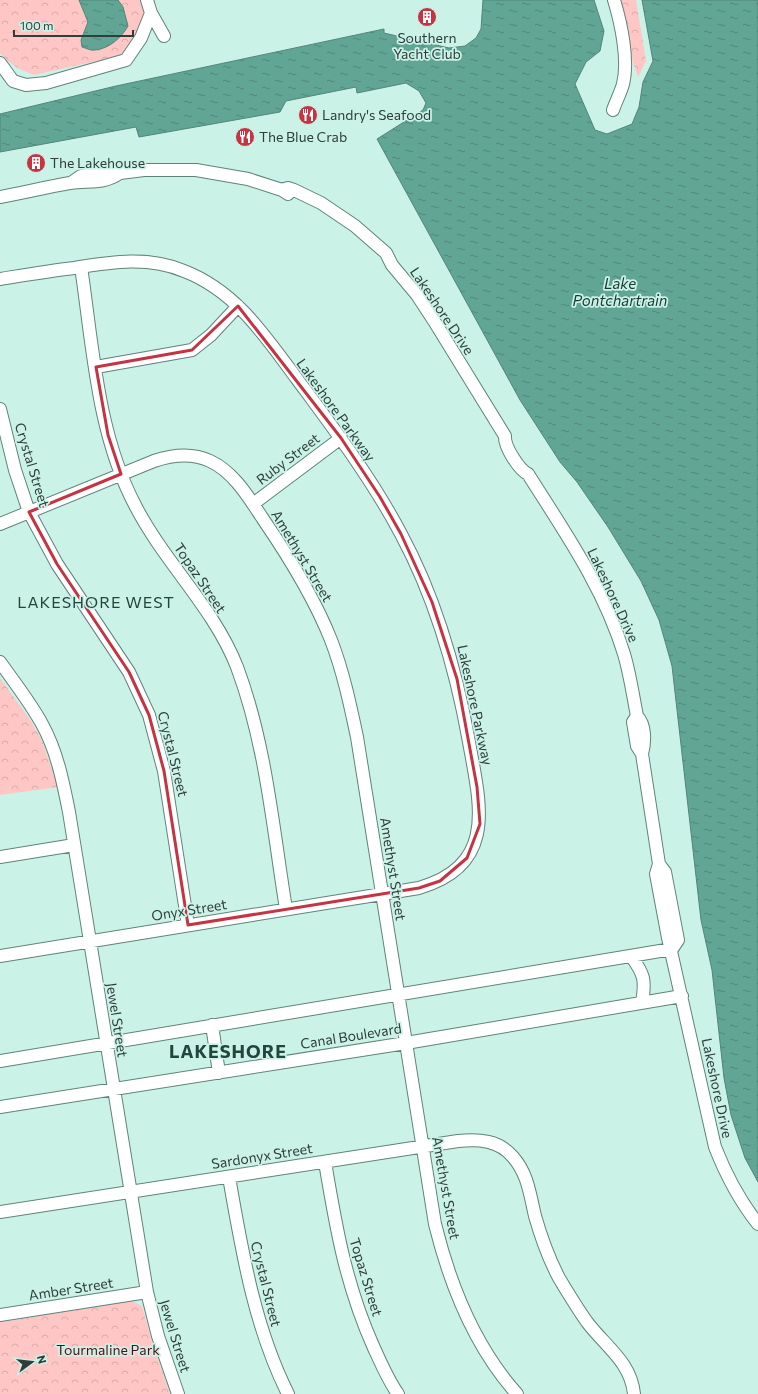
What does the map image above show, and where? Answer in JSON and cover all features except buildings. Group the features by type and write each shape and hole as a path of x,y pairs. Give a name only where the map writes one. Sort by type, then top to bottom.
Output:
{"street":[{"path":"147,0 151,12 164,36"},
{"path":"612,110 623,84 625,63 618,12 614,0"},
{"path":"0,63 12,81 26,85 46,83 126,60 141,38 151,12"},
{"name":"Lakeshore Drive","path":"0,197 71,183 81,176 109,170 120,173 171,169 204,170 248,179 282,190 288,188 294,190 321,203 356,226 386,253 392,265 417,296 436,324 505,436 512,439 529,467 528,474 588,571 599,593 624,654 637,716 633,722 636,746 642,754 658,864 656,874 714,1147 726,1176 744,1207 758,1224"},
{"name":"Lakeshore Parkway","path":"0,279 125,260 166,265 182,270 212,284 251,319 340,438 380,497 401,534 432,602 457,679 479,805 480,824 477,837 467,858 458,868 433,884 382,894"},
{"name":"Topaz Street","path":"81,267 108,435 121,474 136,507 154,536 202,604 236,665 259,740 286,909"},
{"path":"96,367 192,350 211,335 238,306"},
{"name":"Crystal Street","path":"0,409 15,470 30,512 64,575 129,672 149,715 164,770 188,926"},
{"name":"Ruby Street","path":"253,504 340,438"},
{"name":"Amethyst Street","path":"0,524 121,474 168,457 182,456 210,461 225,472 241,487 286,553 310,595 331,640 343,676 357,737 422,1146 435,1224 442,1253 455,1288 484,1347 517,1394"},
{"name":"Jewel Street","path":"0,662 38,717 52,744 62,775 146,1292 158,1336 178,1394"},
{"path":"0,857 74,845"},
{"name":"Onyx Street","path":"0,956 382,894"},
{"path":"0,1061 672,949"},
{"path":"631,956 643,972 645,986 642,1002"},
{"name":"Canal Boulevard","path":"0,1108 406,1043 682,996"},
{"path":"212,1025 219,1072"},
{"name":"Sardonyx Street","path":"0,1212 422,1146 464,1140 482,1140 505,1149 520,1165 526,1178 539,1228 558,1277 587,1322 614,1352 628,1371 633,1385 634,1394"},
{"name":"Topaz Street","path":"325,1162 339,1242 352,1290 364,1325 398,1394"},
{"name":"Crystal Street","path":"229,1177 239,1237 256,1311 266,1344 288,1394"},
{"name":"Amber Street","path":"0,1315 146,1292"}],"highlighted area":[{"path":"238,306 341,438 380,497 401,534 432,602 457,679 477,787 480,824 467,858 440,881 419,888 188,925 164,771 149,715 129,672 57,564 29,512 121,474 108,435 96,367 192,350"}],"green space":[{"path":"0,0 143,0 145,10 139,35 119,56 34,75 15,66 0,53"},
{"path":"619,0 636,0 646,61 638,77 632,58"},
{"path":"0,678 31,721 42,741 58,787 0,795"},
{"name":"Tourmaline Park","path":"132,1301 142,1306 153,1345 170,1394 0,1394 0,1322"}],"water":[{"path":"79,0 118,0 123,7 128,26 119,38 110,45 93,50 82,47 81,40 88,22"},
{"name":"Lake Pontchartrain","path":"483,0 594,0 604,31 600,51 586,62 575,84 595,130 607,134 632,124 639,107 643,82 653,61 642,0 758,0 758,1182 745,1158 731,1115 724,1078 712,970 701,920 672,666 659,620 641,581 608,527 577,482 560,462 520,400 377,139 423,110 426,103 419,91 406,83 357,93 356,87 286,101 280,112 139,137 136,127 0,152 0,114 116,86 384,29 384,33 449,48 465,46 476,38 481,29"}],"place":[{"name":"Southern Yacht Club","path":"427,17"},
{"name":"Landry's Seafood","path":"308,115"},
{"name":"The Blue Crab","path":"245,137"},
{"name":"The Lakehouse","path":"36,163"}],"district":[{"name":"LAKESHORE WEST","path":"96,602"},
{"name":"LAKESHORE","path":"228,1052"}]}
